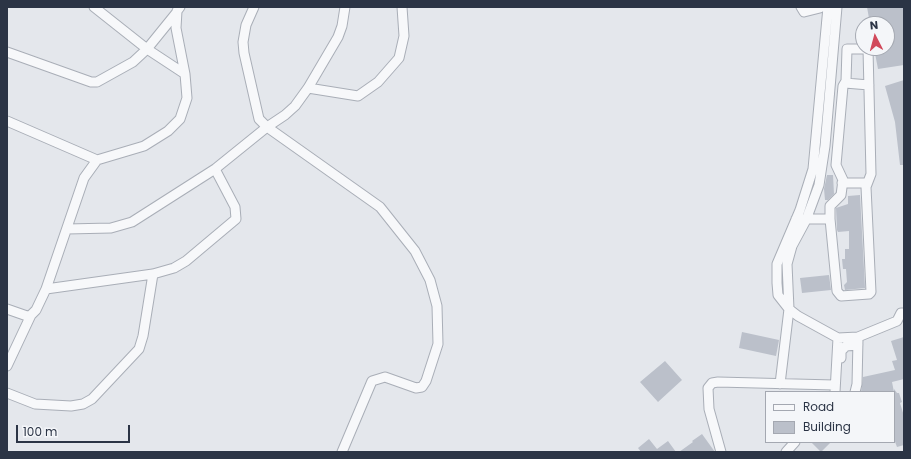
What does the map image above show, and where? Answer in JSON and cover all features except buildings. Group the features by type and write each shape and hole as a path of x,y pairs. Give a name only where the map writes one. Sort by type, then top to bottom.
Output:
{"street":[{"path":"94,7 147,49 185,74"},
{"path":"254,7 244,34 244,53 259,119 267,127 380,207 415,251 430,280 437,306 438,344 426,381 422,387 416,388 384,377 372,381 342,452"},
{"path":"67,228 111,228 132,222 215,169 295,106 308,88 338,37 345,14 345,7"},
{"path":"308,88 358,96 378,82 399,58 404,36 402,7"},
{"path":"801,7 804,12 824,8 830,37"},
{"path":"837,7 830,37 826,81 813,169 796,219 778,264 778,294 789,309 798,316 838,338 858,341"},
{"path":"7,52 91,82 105,79 133,62 147,49 179,9"},
{"path":"7,366 46,289 84,178 97,160 144,146 175,126 185,109 187,98 185,74 176,28 179,9"},
{"path":"847,49 868,49 869,85 871,174 867,183 871,292 869,294 841,296 837,291 830,206 841,195 841,174 836,165 845,83 847,49"},
{"path":"780,384 789,309 787,264 792,246 806,220 819,185 825,146 826,81"},
{"path":"845,83 869,85"},
{"path":"7,121 97,160"},
{"path":"46,289 153,274 174,268 186,261 236,219 235,207 215,169"},
{"path":"842,183 867,183"},
{"path":"796,219 830,219"},
{"path":"7,393 35,404 71,406 83,404 92,400 139,349 143,336 153,274"},
{"path":"7,309 21,315 32,315"},
{"path":"842,391 839,366 842,351 846,346 897,321 901,314 904,313"},
{"path":"721,452 709,409 708,392 710,385 718,382 835,388 838,338"},
{"path":"855,391 857,384 858,341"},
{"path":"786,452 793,443"}]}
